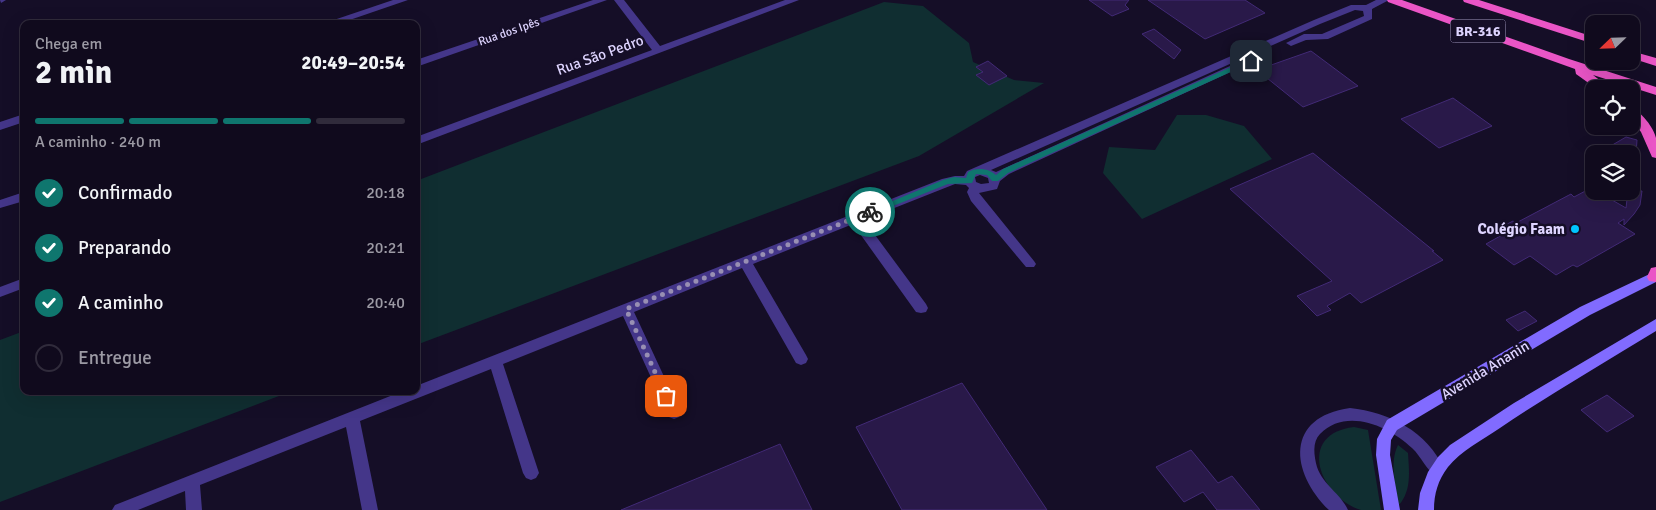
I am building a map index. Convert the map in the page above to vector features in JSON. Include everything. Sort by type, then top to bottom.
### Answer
[{"type":"highway","name":"BR-316","points":[[1392,0],[1565,62],[1656,91]]},
{"type":"highway","name":"BR-316","points":[[1468,0],[1585,38]]},
{"type":"highway","points":[[1640,57],[1656,62]]},
{"type":"highway","points":[[1565,62],[1592,80]]},
{"type":"highway","points":[[1640,121],[1652,140],[1656,154]]},
{"type":"main road","name":"Avenida Ananin","points":[[1392,426],[1585,311],[1655,275]]},
{"type":"main road","points":[[1426,510],[1429,487],[1437,469],[1445,458],[1528,402],[1656,324]]},
{"type":"main road","points":[[1392,426],[1384,439],[1383,456],[1392,510]]},
{"type":"street","points":[[340,20],[403,0]]},
{"type":"street","name":"Rua dos Ipês","points":[[420,63],[602,0]]},
{"type":"street","points":[[619,0],[658,51]]},
{"type":"street","name":"Rua São Pedro","points":[[420,140],[794,0]]},
{"type":"street","points":[[420,391],[946,182],[954,180],[990,188],[995,183],[995,179],[1005,171],[1300,34],[1337,14],[1354,7],[1367,8],[1384,0]]},
{"type":"street","points":[[1030,264],[976,198],[973,192],[971,174],[1300,34],[1324,37],[1353,25],[1369,17],[1367,8]]},
{"type":"street","points":[[1337,14],[1353,25]]},
{"type":"street","points":[[0,126],[20,119]]},
{"type":"street","points":[[979,171],[989,173],[995,179]]},
{"type":"street","points":[[0,204],[20,197]]},
{"type":"street","points":[[856,218],[921,308]]},
{"type":"street","points":[[745,262],[801,359]]},
{"type":"street","points":[[0,292],[20,284]]},
{"type":"street","points":[[626,309],[674,413]]},
{"type":"street","points":[[495,361],[531,473]]},
{"type":"street","points":[[120,510],[410,395]]},
{"type":"street","points":[[1340,510],[1322,493],[1312,476],[1307,460],[1308,444],[1314,432],[1324,422],[1338,416],[1354,415],[1373,418],[1392,426],[1410,437],[1427,452],[1437,469]]},
{"type":"street","points":[[352,418],[370,510]]},
{"type":"street","points":[[192,482],[194,510]]},
{"type":"green space","points":[[884,2],[923,6],[969,43],[973,62],[1014,80],[1044,83],[919,156],[420,343],[420,179]]},
{"type":"green space","points":[[1177,115],[1206,115],[1244,126],[1272,159],[1142,219],[1103,173],[1109,147],[1155,150]]},
{"type":"green space","points":[[20,332],[20,395],[281,395],[0,502],[0,340]]},
{"type":"green space","points":[[1354,427],[1368,430],[1381,510],[1361,510],[1347,503],[1334,493],[1325,480],[1320,467],[1319,453],[1324,441],[1336,432]]},
{"type":"green space","points":[[1398,445],[1408,453],[1409,473],[1408,487],[1399,505],[1394,467],[1395,452]]},
{"type":"building","points":[[1089,0],[1129,0],[1125,5],[1129,9],[1112,16]]},
{"type":"building","points":[[1148,0],[1245,0],[1265,13],[1205,39]]},
{"type":"building","points":[[1154,29],[1181,50],[1174,59],[1142,34]]},
{"type":"building","points":[[1311,51],[1358,86],[1303,107],[1257,70]]},
{"type":"building","points":[[988,61],[1007,76],[989,85],[976,75],[983,72],[976,67]]},
{"type":"building","points":[[1453,98],[1492,126],[1439,148],[1401,119]]},
{"type":"building","points":[[1626,137],[1637,140],[1637,145],[1612,145]]},
{"type":"building","points":[[1313,153],[1443,260],[1361,303],[1350,293],[1327,306],[1331,310],[1317,316],[1297,296],[1332,281],[1230,189]]},
{"type":"building","name":"Colégio Faam","points":[[1585,191],[1585,200],[1612,200],[1626,208],[1627,200],[1640,200],[1640,191],[1642,191],[1640,205],[1634,214],[1624,225],[1624,219],[1618,223],[1635,234],[1577,267],[1573,265],[1556,275],[1530,256],[1514,265],[1486,244],[1502,235],[1496,230],[1513,221],[1516,223],[1571,194],[1574,197]]},
{"type":"building","points":[[1525,311],[1537,321],[1518,331],[1506,320]]},
{"type":"building","points":[[962,383],[1047,510],[902,510],[856,427]]},
{"type":"building","points":[[1607,395],[1634,416],[1607,432],[1581,410]]},
{"type":"building","points":[[780,444],[812,510],[621,510]]},
{"type":"building","points":[[1191,450],[1218,483],[1232,476],[1260,510],[1217,510],[1203,492],[1184,502],[1156,467]]},
{"type":"way so far","points":[[666,396],[626,309],[870,212]]},
{"type":"place","name":"Colégio Faam","points":[[1575,229]]},
{"type":"route","points":[[870,212],[946,182],[954,180],[969,181],[969,177],[975,172],[984,171],[995,179],[1005,171],[1251,61]]}]
